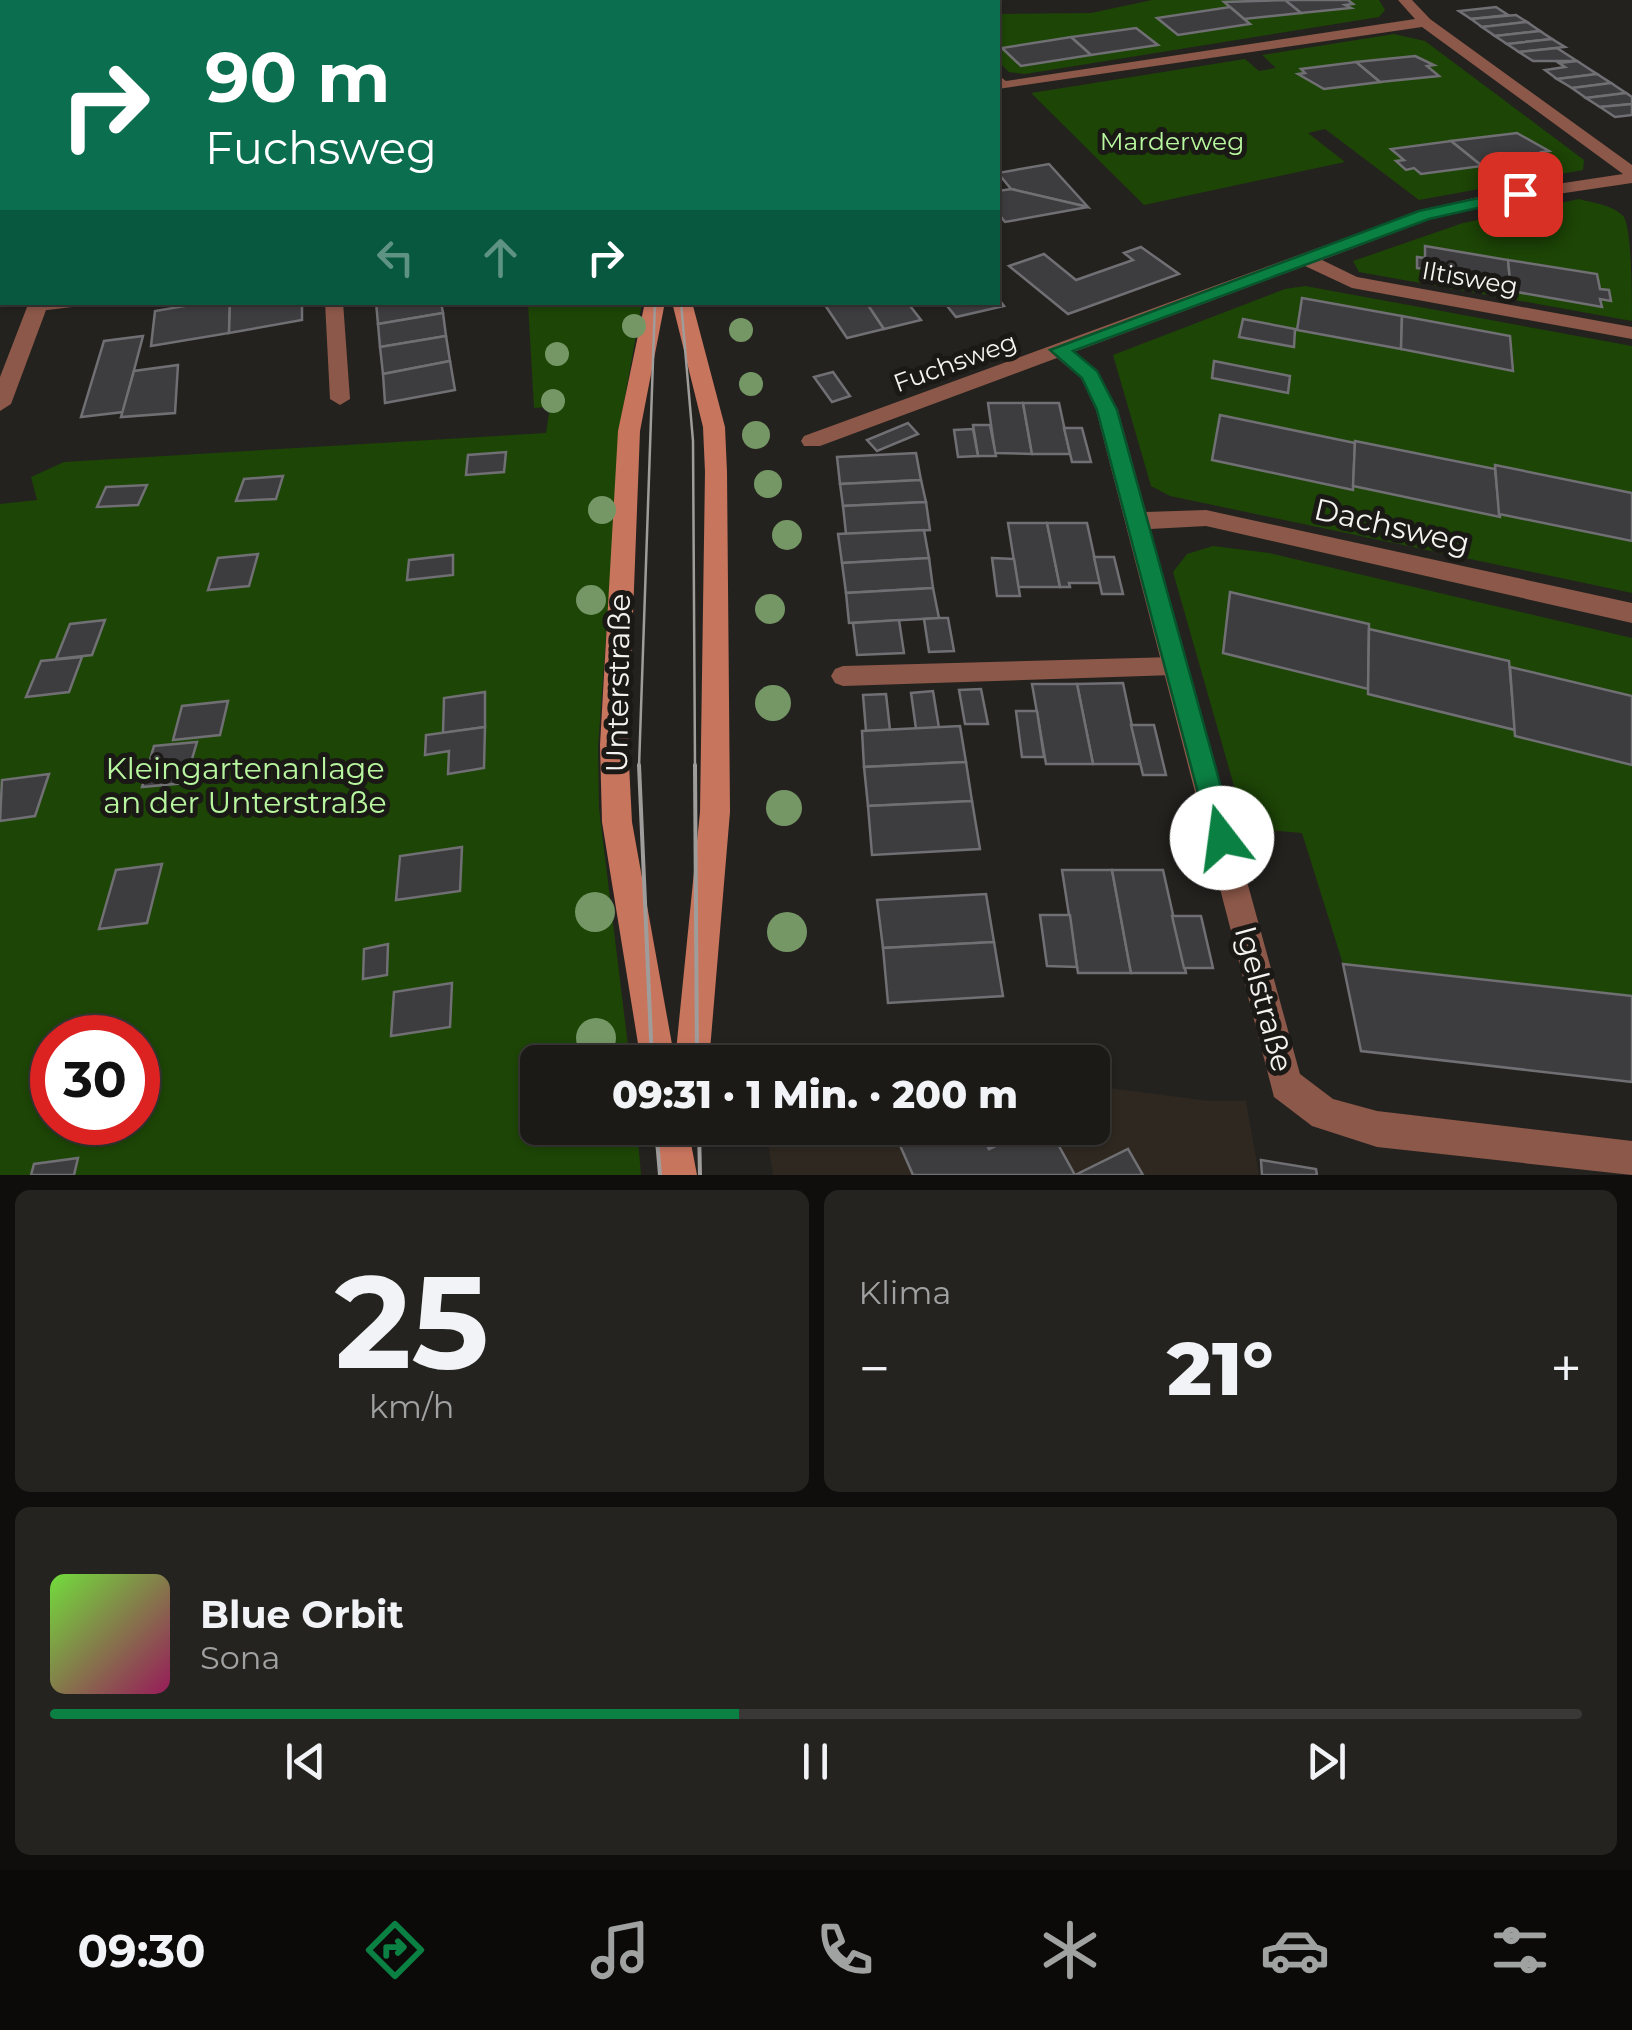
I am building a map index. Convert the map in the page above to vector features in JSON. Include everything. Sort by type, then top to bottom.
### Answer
[{"type":"main road","name":"Unterstraße","points":[[654,305],[629,430],[614,744],[617,822],[655,1045]]},
{"type":"main road","points":[[683,305],[714,427],[716,472],[715,812],[694,1045]]},
{"type":"main road","points":[[674,1145],[681,1175]]},
{"type":"main road","points":[[681,1175],[684,1145]]},
{"type":"street","points":[[1405,0],[1425,22],[1632,175]]},
{"type":"street","points":[[1000,83],[1002,86],[1425,22]]},
{"type":"street","name":"Fuchsweg","points":[[812,441],[1425,215],[1490,199],[1632,175]]},
{"type":"street","name":"Iltisweg","points":[[1304,258],[1352,282],[1632,332]]},
{"type":"street","points":[[0,404],[38,305]]},
{"type":"street","name":"Igelstraße","points":[[1060,350],[1090,375],[1107,410],[1286,1086],[1324,1114],[1378,1129],[1632,1159]]},
{"type":"street","name":"Dachsweg","points":[[1136,521],[1206,518],[1632,613]]},
{"type":"lane","points":[[334,305],[340,399]]},
{"type":"lane","points":[[843,676],[1174,666]]},
{"type":"shaded area","points":[[1110,1088],[1209,1101],[1246,1101],[1259,1175],[773,1175],[769,1145],[1110,1145]]},
{"type":"green space","points":[[1152,0],[1379,0],[1385,10],[1379,17],[1025,74],[1009,72],[1000,63],[1000,14],[1091,13]]},
{"type":"green space","name":"Marderweg","points":[[1394,34],[1425,41],[1584,160],[1583,170],[1419,200],[1325,129],[1308,133],[1345,162],[1144,205],[1031,93],[1245,59],[1259,71],[1276,68],[1262,55]]},
{"type":"green space","points":[[1579,199],[1609,207],[1624,217],[1630,251],[1632,321],[1359,272],[1353,261],[1463,223]]},
{"type":"green space","points":[[1305,286],[1632,346],[1632,593],[1170,496],[1151,486],[1113,355],[1285,289]]},
{"type":"green space","name":"Kleingartenanlage an der Unterstraße","points":[[528,305],[642,305],[622,413],[598,748],[599,808],[628,1045],[520,1045],[520,1145],[638,1145],[641,1175],[0,1175],[0,504],[37,500],[31,477],[64,462],[546,433],[550,407],[534,408]]},
{"type":"green space","points":[[1213,546],[1269,553],[1632,638],[1632,996],[1343,964],[1302,833],[1246,828],[1173,572],[1187,554]]},
{"type":"building","points":[[1285,0],[1348,0],[1353,4],[1345,5],[1351,8],[1301,13]]},
{"type":"building","points":[[1285,0],[1301,13],[1244,19],[1224,2]]},
{"type":"building","points":[[1230,7],[1250,24],[1178,35],[1157,18]]},
{"type":"building","points":[[1496,7],[1508,15],[1471,19],[1459,11]]},
{"type":"building","points":[[1516,15],[1527,22],[1482,27],[1471,19]]},
{"type":"building","points":[[1527,22],[1540,31],[1495,36],[1482,27]]},
{"type":"building","points":[[1136,28],[1158,45],[1091,55],[1071,37]]},
{"type":"building","points":[[1540,31],[1552,39],[1507,44],[1495,36]]},
{"type":"building","points":[[1071,37],[1091,55],[1021,66],[1002,48]]},
{"type":"building","points":[[1552,39],[1565,47],[1519,52],[1507,44]]},
{"type":"building","points":[[1557,48],[1577,61],[1533,61],[1519,52]]},
{"type":"building","points":[[1415,56],[1434,65],[1427,66],[1439,76],[1380,82],[1356,62]]},
{"type":"building","points":[[1577,61],[1597,74],[1557,79],[1545,70],[1565,67],[1559,63]]},
{"type":"building","points":[[1356,62],[1380,82],[1324,89],[1298,74],[1305,73],[1301,69]]},
{"type":"building","points":[[1597,74],[1611,83],[1572,88],[1557,79]]},
{"type":"building","points":[[1611,83],[1626,93],[1586,98],[1572,88]]},
{"type":"building","points":[[1626,93],[1632,97],[1632,104],[1600,107],[1586,98]]},
{"type":"building","points":[[1632,104],[1632,115],[1615,117],[1600,107]]},
{"type":"building","points":[[1517,133],[1549,151],[1542,152],[1549,158],[1482,166],[1451,141]]},
{"type":"building","points":[[1451,141],[1482,166],[1421,174],[1414,168],[1406,170],[1396,161],[1404,160],[1391,149]]},
{"type":"building","points":[[1049,164],[1088,207],[1011,189],[1000,173]]},
{"type":"building","points":[[1011,189],[1088,207],[1005,222],[1000,216],[1000,191]]},
{"type":"building","points":[[1425,246],[1508,260],[1511,291],[1427,277],[1427,269],[1417,268],[1417,257],[1425,258]]},
{"type":"building","points":[[1141,247],[1179,274],[1068,314],[1009,266],[1044,254],[1076,280],[1133,260],[1124,253]]},
{"type":"building","points":[[1508,260],[1597,274],[1600,289],[1609,290],[1611,301],[1600,299],[1602,307],[1511,291]]},
{"type":"building","points":[[1302,298],[1402,316],[1401,349],[1297,330]]},
{"type":"building","points":[[1000,301],[1004,306],[956,317],[946,305],[1000,305]]},
{"type":"building","points":[[190,305],[230,305],[229,333],[151,346],[155,311]]},
{"type":"building","points":[[230,305],[302,305],[302,320],[229,333]]},
{"type":"building","points":[[376,305],[442,305],[443,313],[378,324]]},
{"type":"building","points":[[825,305],[868,305],[884,329],[847,338]]},
{"type":"building","points":[[868,305],[909,305],[921,320],[884,329]]},
{"type":"building","points":[[443,313],[446,336],[380,347],[378,324]]},
{"type":"building","points":[[1402,316],[1510,336],[1513,371],[1401,349]]},
{"type":"building","points":[[1243,319],[1295,329],[1294,347],[1239,337]]},
{"type":"building","points":[[143,336],[123,412],[81,417],[104,341]]},
{"type":"building","points":[[446,336],[450,361],[383,374],[380,347]]},
{"type":"building","points":[[450,361],[455,390],[385,403],[383,374]]},
{"type":"building","points":[[1214,361],[1290,376],[1288,393],[1212,378]]},
{"type":"building","points":[[178,365],[175,413],[121,417],[134,371]]},
{"type":"building","points":[[833,372],[850,396],[832,402],[814,377]]},
{"type":"building","points":[[988,403],[1023,403],[1032,454],[995,453]]},
{"type":"building","points":[[1023,403],[1059,403],[1070,454],[1032,454]]},
{"type":"building","points":[[1220,415],[1355,443],[1353,490],[1212,460]]},
{"type":"building","points":[[908,423],[918,434],[877,451],[867,440]]},
{"type":"building","points":[[973,425],[990,425],[996,456],[978,456]]},
{"type":"building","points":[[1064,428],[1082,428],[1091,462],[1072,462]]},
{"type":"building","points":[[973,429],[978,456],[958,457],[954,430]]},
{"type":"building","points":[[1355,441],[1495,469],[1500,517],[1353,486]]},
{"type":"building","points":[[506,452],[504,472],[466,475],[468,455]]},
{"type":"building","points":[[916,453],[921,480],[840,484],[837,457]]},
{"type":"building","points":[[1495,465],[1632,493],[1632,541],[1499,514]]},
{"type":"building","points":[[283,476],[276,499],[236,501],[244,479]]},
{"type":"building","points":[[921,480],[926,502],[843,506],[840,484]]},
{"type":"building","points":[[147,485],[138,505],[97,507],[106,487]]},
{"type":"building","points":[[926,502],[930,530],[846,534],[843,506]]},
{"type":"building","points":[[1008,523],[1047,523],[1060,587],[1018,587]]},
{"type":"building","points":[[1047,523],[1087,523],[1100,583],[1069,583],[1070,587],[1060,587]]},
{"type":"building","points":[[924,530],[929,558],[842,563],[838,534]]},
{"type":"building","points":[[258,554],[249,586],[208,590],[218,558]]},
{"type":"building","points":[[453,555],[453,575],[407,580],[409,560]]},
{"type":"building","points":[[1094,557],[1114,557],[1123,594],[1102,594]]},
{"type":"building","points":[[929,558],[933,588],[846,593],[842,563]]},
{"type":"building","points":[[992,558],[1014,559],[1020,596],[997,596]]},
{"type":"building","points":[[933,588],[939,618],[849,623],[846,593]]},
{"type":"building","points":[[1230,592],[1369,624],[1368,689],[1223,653]]},
{"type":"building","points":[[948,618],[954,651],[929,652],[924,619]]},
{"type":"building","points":[[105,620],[92,655],[56,659],[70,624]]},
{"type":"building","points":[[899,620],[904,653],[857,655],[853,623]]},
{"type":"building","points":[[1369,629],[1509,661],[1515,730],[1368,694]]},
{"type":"building","points":[[82,657],[69,692],[26,697],[41,661]]},
{"type":"building","points":[[1510,667],[1632,696],[1632,765],[1515,736]]},
{"type":"building","points":[[1123,683],[1140,764],[1093,764],[1077,684]]},
{"type":"building","points":[[1032,684],[1077,684],[1093,764],[1046,764]]},
{"type":"building","points":[[981,689],[988,724],[965,724],[959,690]]},
{"type":"building","points":[[933,691],[939,728],[916,729],[911,693]]},
{"type":"building","points":[[485,692],[485,727],[443,733],[444,698]]},
{"type":"building","points":[[886,694],[890,730],[866,731],[863,695]]},
{"type":"building","points":[[228,701],[220,735],[173,740],[182,706]]},
{"type":"building","points":[[1016,711],[1037,711],[1044,757],[1022,757]]},
{"type":"building","points":[[1131,725],[1154,725],[1166,775],[1143,775]]},
{"type":"building","points":[[960,726],[966,762],[864,767],[862,731]]},
{"type":"building","points":[[485,727],[484,768],[448,774],[449,751],[425,755],[426,735]]},
{"type":"building","points":[[197,742],[185,783],[142,787],[154,746]]},
{"type":"building","points":[[966,762],[972,801],[868,806],[864,767]]},
{"type":"building","points":[[49,774],[35,816],[0,821],[2,780]]},
{"type":"building","points":[[972,801],[980,849],[872,855],[868,806]]},
{"type":"building","points":[[462,847],[460,891],[396,900],[400,856]]},
{"type":"building","points":[[162,864],[147,923],[99,929],[116,870]]},
{"type":"building","points":[[1062,870],[1112,870],[1131,973],[1078,973]]},
{"type":"building","points":[[1112,870],[1163,870],[1186,973],[1131,973]]},
{"type":"building","points":[[986,894],[994,942],[883,948],[877,900]]},
{"type":"building","points":[[1040,915],[1070,915],[1077,967],[1047,966]]},
{"type":"building","points":[[1172,916],[1201,916],[1213,968],[1184,968]]},
{"type":"building","points":[[994,942],[1003,996],[888,1003],[883,948]]},
{"type":"building","points":[[388,944],[387,975],[363,979],[364,949]]},
{"type":"building","points":[[1343,964],[1632,996],[1632,1082],[1361,1051]]},
{"type":"building","points":[[452,983],[450,1027],[391,1036],[394,992]]},
{"type":"building","points":[[900,1145],[987,1145],[989,1149],[998,1145],[1058,1145],[1075,1175],[913,1175]]},
{"type":"building","points":[[1128,1149],[1143,1175],[1075,1175]]},
{"type":"building","points":[[78,1158],[74,1175],[31,1175],[34,1164]]},
{"type":"building","points":[[1261,1160],[1316,1169],[1317,1175],[1262,1175]]},
{"type":"tram line","points":[[639,766],[655,305]]},
{"type":"tram line","points":[[681,305],[693,441],[695,767]]},
{"type":"tram line","points":[[695,765],[697,1045]]},
{"type":"tram line","points":[[639,766],[651,1045]]},
{"type":"tram line","points":[[657,1145],[660,1175]]},
{"type":"tram line","points":[[699,1145],[700,1175]]},
{"type":"route","points":[[1222,838],[1107,410],[1090,375],[1060,350],[1425,215],[1520,194]]}]
